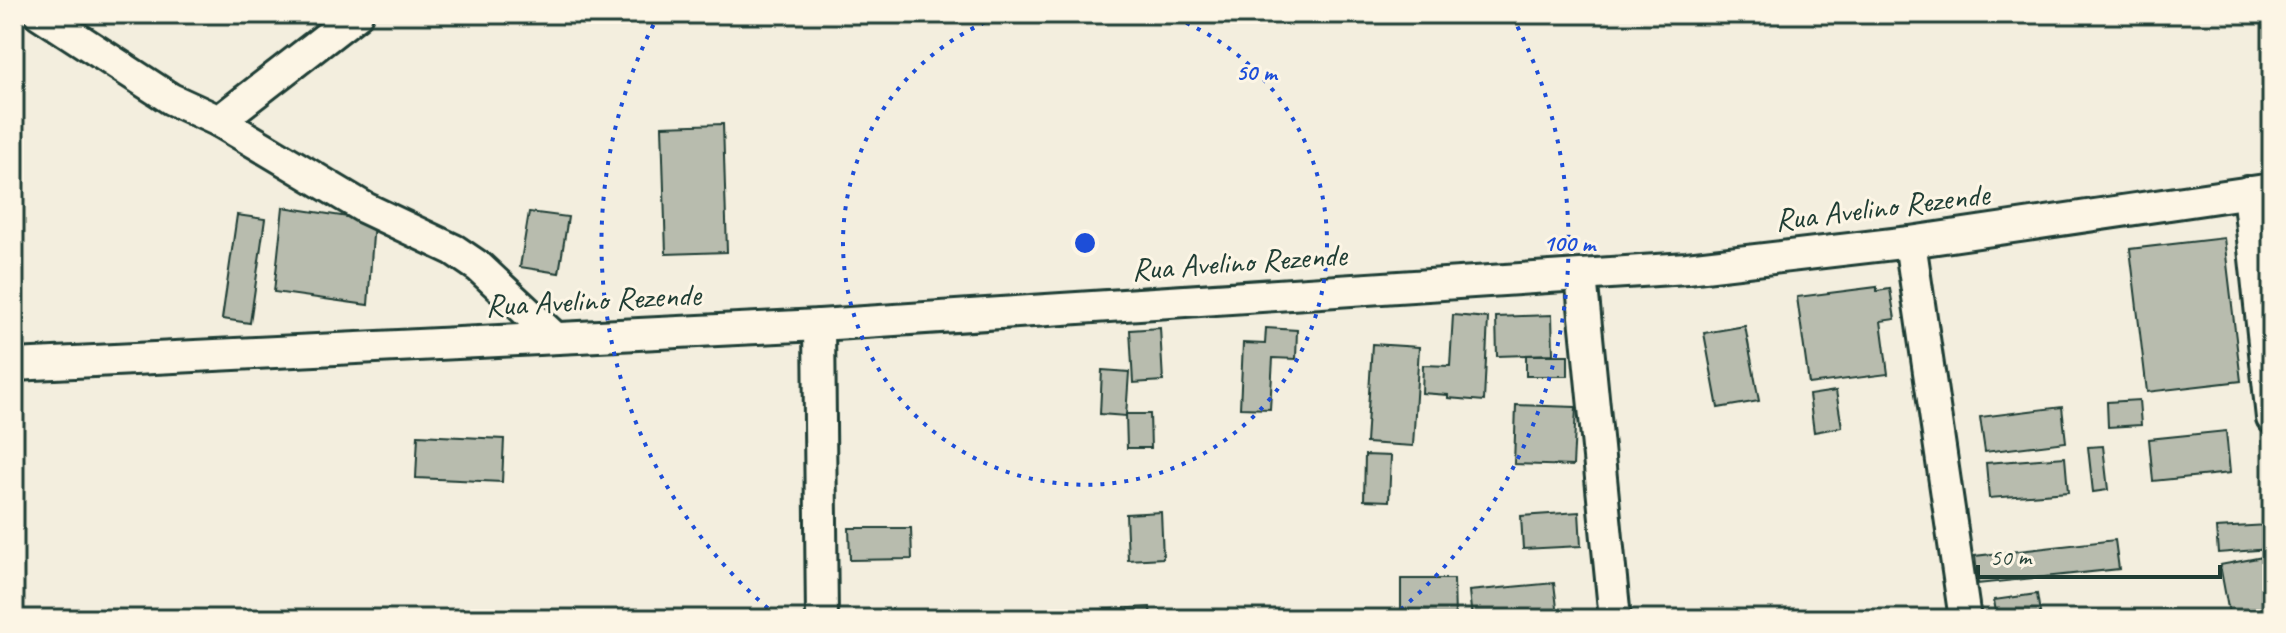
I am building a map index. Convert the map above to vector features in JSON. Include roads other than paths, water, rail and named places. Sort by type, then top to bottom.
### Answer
[{"type":"street","points":[[40,14],[171,99],[219,121],[365,208],[454,250],[479,267],[555,338]]},
{"type":"street","points":[[219,121],[357,14]]},
{"type":"street","points":[[2260,190],[2272,418]]},
{"type":"street","name":"Rua Avelino Rezende","points":[[14,365],[819,325],[1687,268],[1910,242],[2260,190]]},
{"type":"street","points":[[1910,242],[1965,619]]},
{"type":"street","points":[[1581,276],[1615,619]]},
{"type":"street","points":[[819,325],[822,619]]}]
